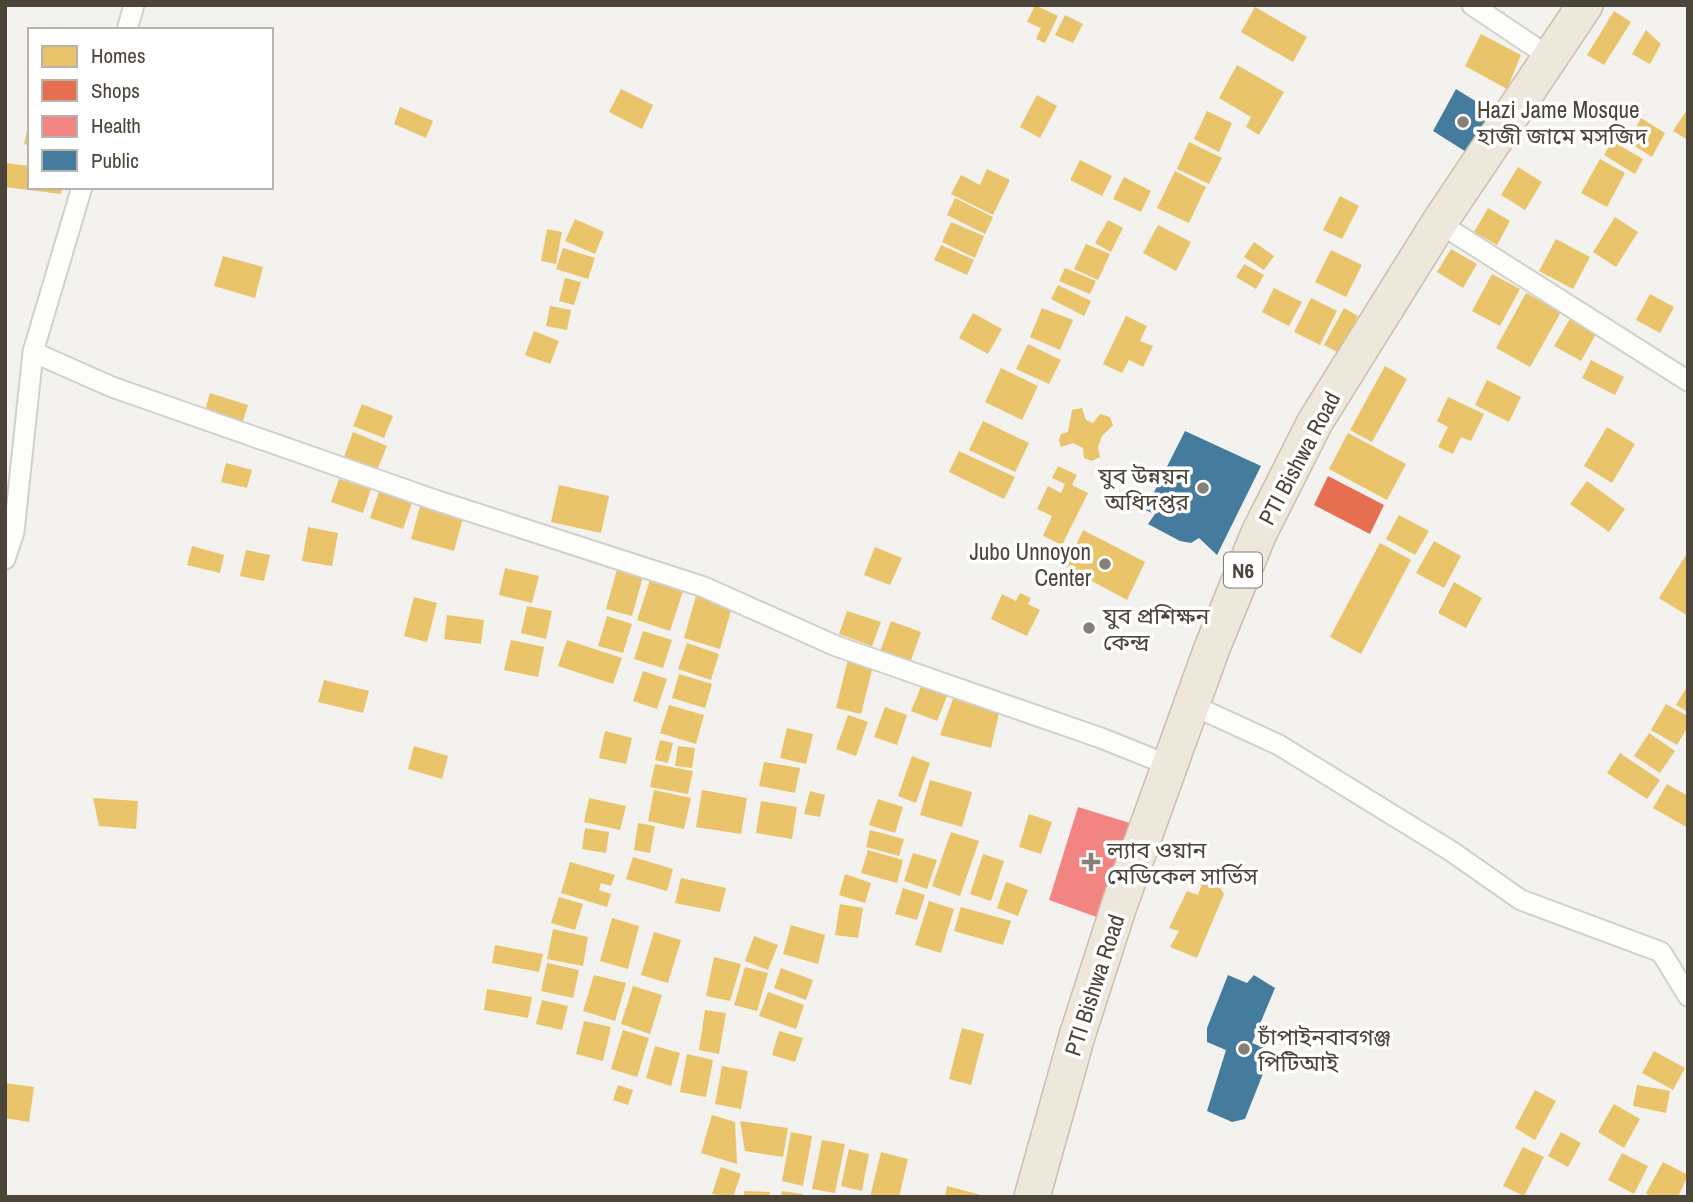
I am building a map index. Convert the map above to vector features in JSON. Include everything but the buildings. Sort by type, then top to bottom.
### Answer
[{"type":"highway","name":"PTI Bishwa Road","points":[[1032,1197],[1077,1037],[1121,903],[1192,705],[1259,533],[1315,422],[1439,223],[1585,5]]},
{"type":"street","points":[[128,28],[134,5]]},
{"type":"street","points":[[1472,5],[1551,58]]},
{"type":"street","points":[[5,559],[14,532],[33,352],[81,189]]},
{"type":"street","points":[[1439,223],[1688,381]]},
{"type":"street","points":[[33,352],[125,391],[435,500],[704,587],[836,646],[1101,738],[1171,766]]},
{"type":"street","points":[[1192,705],[1279,745],[1451,851],[1521,900],[1661,953],[1688,996]]},
{"type":"place","name":"Hazi Jame Mosque হাজী জামে মসজিদ","points":[[1463,122]]},
{"type":"place","name":"যুব উন্নয়ন অধিদপ্তর","points":[[1203,488]]},
{"type":"place","name":"Jubo Unnoyon Center","points":[[1105,564]]},
{"type":"place","name":"যুব প্রশিক্ষন কেন্দ্র","points":[[1089,628]]},
{"type":"place","name":"ল্যাব ওয়ান মেডিকেল সার্ভিস","points":[[1091,862]]},
{"type":"place","name":"চাঁপাইনবাবগঞ্জ পিটিআই","points":[[1244,1049]]}]
